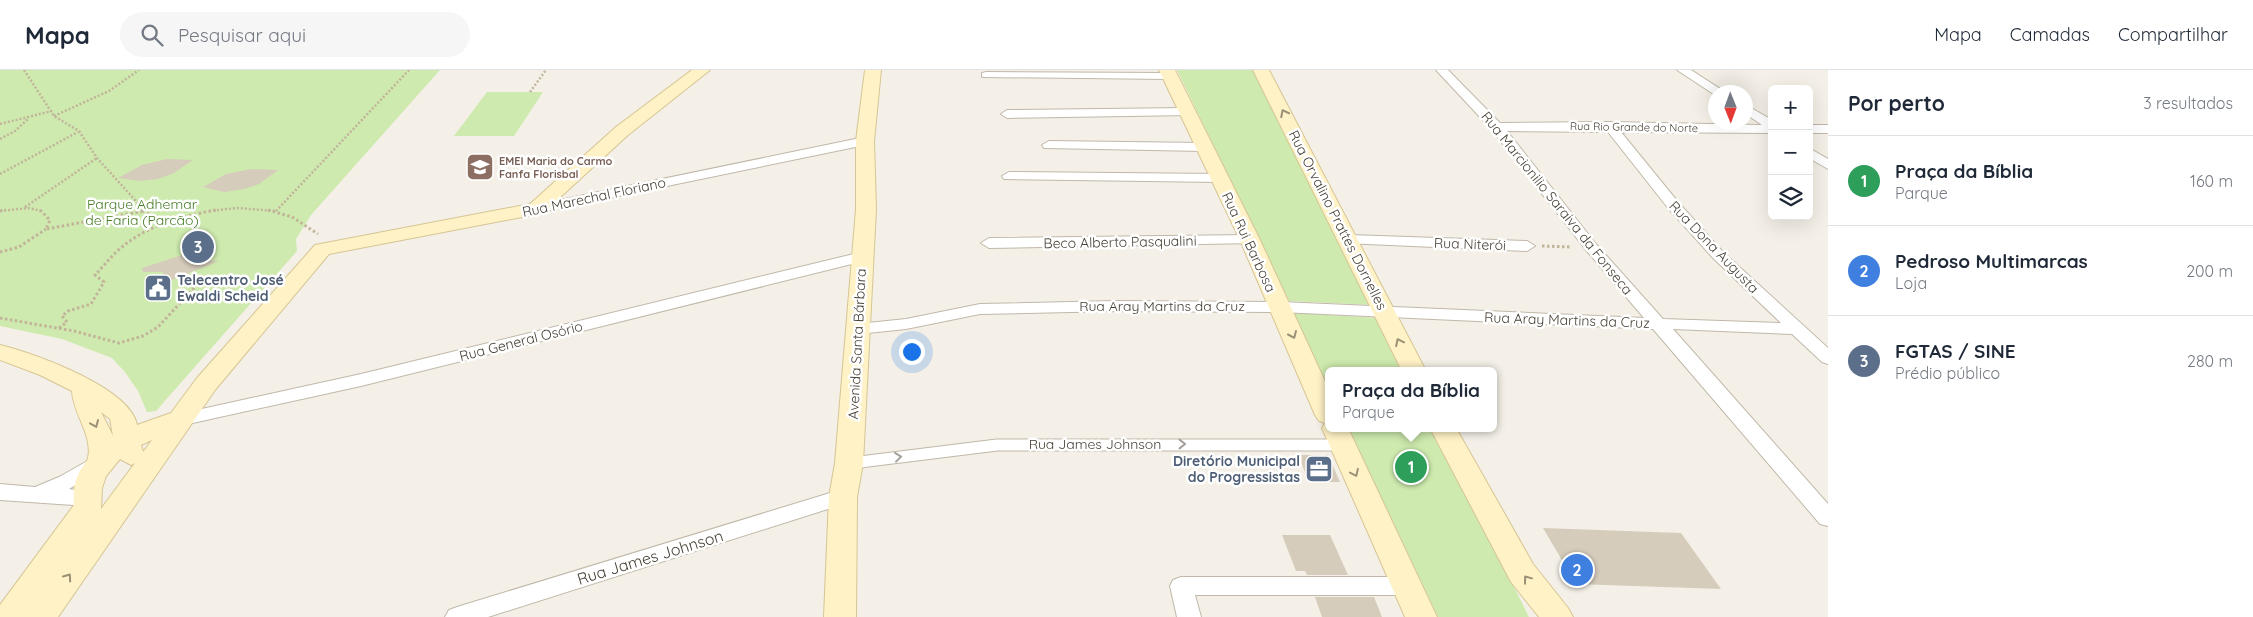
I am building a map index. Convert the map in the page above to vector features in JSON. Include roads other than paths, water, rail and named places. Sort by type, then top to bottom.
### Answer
[{"type":"street","points":[[536,209],[622,132],[702,70]]},
{"type":"street","name":"Avenida Santa Bárbara","points":[[840,617],[843,497],[849,464],[866,209],[866,141],[873,70]]},
{"type":"street","name":"Rua Orvalino Prattes Dornelles","points":[[1261,70],[1412,367]]},
{"type":"street","name":"Rua Marcionilio Saraiva da Fonseca","points":[[1442,70],[1497,126],[1591,247],[1656,324],[1828,518]]},
{"type":"street","points":[[1683,70],[1708,85]]},
{"type":"street","points":[[986,75],[1168,73]]},
{"type":"street","name":"Rua Rui Barbosa","points":[[1168,73],[1250,240],[1325,408]]},
{"type":"street","points":[[1007,114],[1187,112]]},
{"type":"street","points":[[1753,114],[1768,124]]},
{"type":"street","name":"Rua Rio Grande do Norte","points":[[1497,126],[1768,127]]},
{"type":"street","name":"Rua Dona Augusta","points":[[1610,126],[1673,205],[1718,255],[1828,358]]},
{"type":"street","points":[[1813,129],[1828,130]]},
{"type":"street","name":"Rua Marechal Floriano","points":[[179,420],[234,349],[322,243],[536,209],[866,141]]},
{"type":"street","points":[[1050,145],[1204,148]]},
{"type":"street","points":[[1813,155],[1828,165]]},
{"type":"street","points":[[1009,176],[1218,178]]},
{"type":"street","name":"Beco Alberto Pasqualini","points":[[989,243],[1250,240]]},
{"type":"street","name":"Rua Niterói","points":[[1349,240],[1527,246]]},
{"type":"street","name":"Rua General Osório","points":[[179,420],[361,380],[862,257]]},
{"type":"street","name":"Rua Aray Martins da Cruz","points":[[858,329],[906,324],[980,309],[1016,307],[1280,307],[1385,313],[1797,329]]},
{"type":"street","points":[[0,352],[56,372],[123,416],[140,422],[179,420]]},
{"type":"street","points":[[9,617],[88,507],[91,477],[102,460],[100,437],[86,404],[84,390]]},
{"type":"street","points":[[123,416],[127,443],[137,480]]},
{"type":"street","points":[[34,495],[66,482],[127,443],[179,420]]},
{"type":"street","points":[[40,617],[179,420]]},
{"type":"street","points":[[1445,432],[1522,573],[1557,617]]},
{"type":"street","points":[[1338,437],[1421,617]]},
{"type":"street","points":[[0,492],[88,498],[105,496],[137,480]]},
{"type":"street","name":"Rua James Johnson","points":[[457,617],[843,497]]},
{"type":"street","points":[[1190,617],[1181,586],[1407,586]]},
{"type":"lane","name":"Rua James Johnson","points":[[849,464],[997,445],[1338,437]]},
{"type":"place","name":"EMEI Maria do Carmo Fanfa Florisbal","points":[[480,167]]},
{"type":"place","name":"FGTAS / SINE","points":[[198,247]]},
{"type":"place","name":"Telecentro José Ewaldi Scheid","points":[[158,288]]},
{"type":"place","name":"Praça da Bíblia","points":[[1411,467]]},
{"type":"place","name":"Diretório Municipal do Progressistas","points":[[1319,469]]},
{"type":"place","name":"Pedroso Multimarcas","points":[[1577,570]]},
{"type":"park label","name":"Parque Adhemar de Faria (Parcão)","points":[[142,212]]}]
